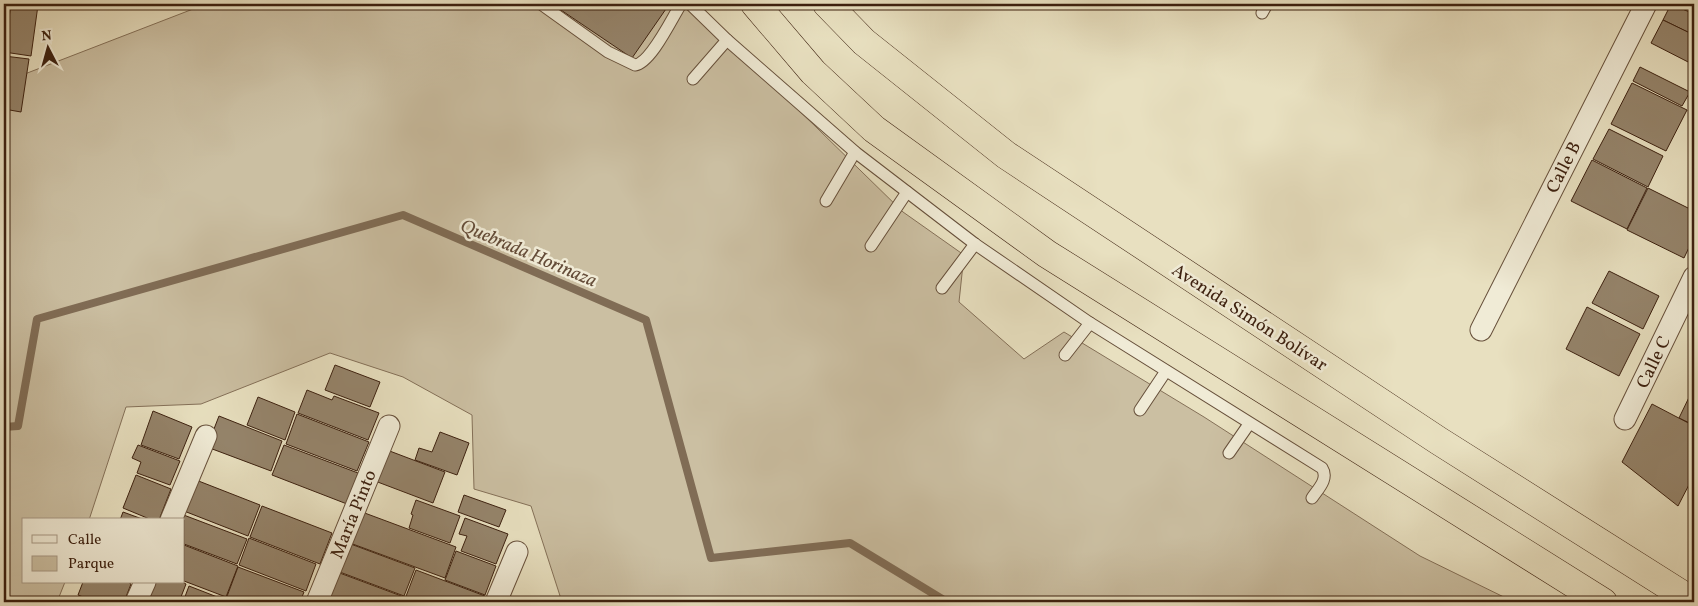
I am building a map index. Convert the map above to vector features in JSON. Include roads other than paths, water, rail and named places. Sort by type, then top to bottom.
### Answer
[{"type":"highway","points":[[755,4],[813,72],[874,129],[1047,254],[1603,602]]},
{"type":"highway","name":"Avenida Simón Bolívar","points":[[827,4],[864,42],[1006,155],[1438,441],[1694,602]]},
{"type":"street","name":"Calle B","points":[[1481,330],[1646,4]]},
{"type":"street","name":"Calle C","points":[[1625,419],[1694,278]]},
{"type":"street","name":"María Pinto","points":[[317,602],[389,426]]},
{"type":"street","points":[[172,518],[206,436]]},
{"type":"street","points":[[496,602],[517,552]]},
{"type":"street","points":[[136,602],[144,584]]},
{"type":"lane","points":[[541,4],[608,52],[634,65],[639,64],[650,55],[681,4]]},
{"type":"lane","points":[[690,4],[727,40],[855,152],[976,244],[1090,323],[1322,468],[1325,478],[1312,498]]},
{"type":"lane","points":[[692,80],[727,40]]},
{"type":"lane","points":[[826,201],[855,152]]},
{"type":"lane","points":[[871,246],[907,192]]},
{"type":"lane","points":[[942,288],[976,244]]},
{"type":"lane","points":[[1065,355],[1090,323]]},
{"type":"lane","points":[[1140,410],[1166,371]]},
{"type":"lane","points":[[1229,453],[1249,424]]},
{"type":"waterway","name":"Quebrada Horinaza","points":[[4,427],[18,426],[37,319],[403,215],[646,320],[711,558],[850,543],[947,602]]}]
